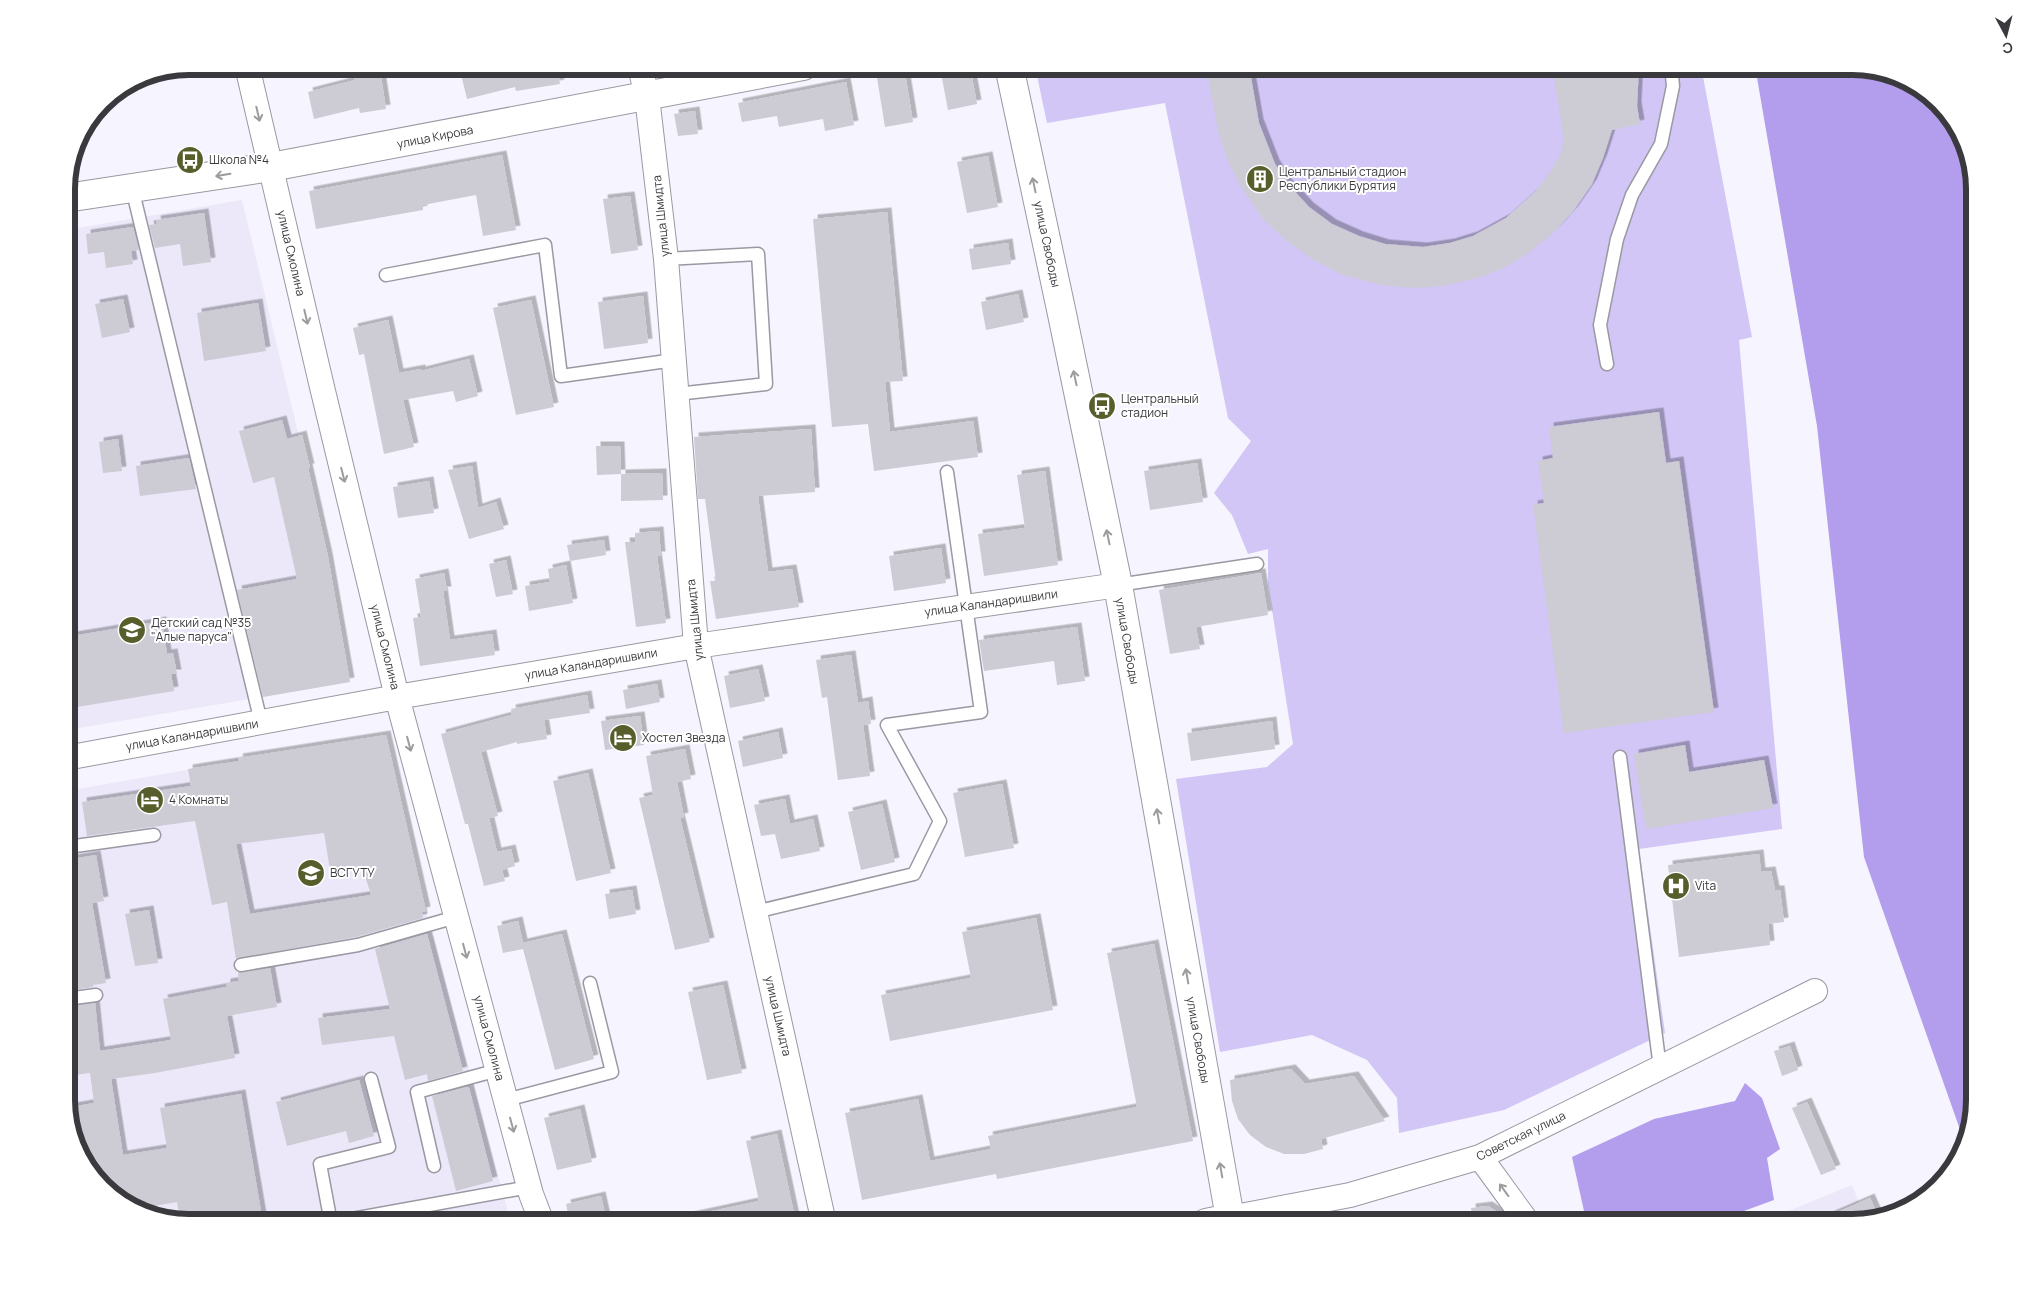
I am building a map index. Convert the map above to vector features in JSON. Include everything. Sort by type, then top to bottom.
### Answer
[{"type":"main road","name":"улица Кирова","points":[[75,197],[271,167],[758,75]]},
{"type":"main road","name":"улица Свободы","points":[[1011,75],[1118,585],[1217,1214]]},
{"type":"street","name":"улица Смолина","points":[[249,75],[396,697],[529,1186],[539,1214]]},
{"type":"street","name":"улица Шмидта","points":[[642,75],[647,97],[666,259],[696,646],[822,1214]]},
{"type":"street","name":"улица Каландаришвили","points":[[75,756],[396,697],[696,646],[1118,585]]},
{"type":"street","name":"Советская улица","points":[[1290,1214],[1480,1157],[1815,990]]},
{"type":"street","points":[[1480,1157],[1521,1214]]},
{"type":"lane","points":[[1607,364],[1600,325],[1617,239],[1632,195],[1661,144],[1673,86],[1671,75]]},
{"type":"lane","points":[[132,188],[261,722]]},
{"type":"lane","points":[[386,276],[545,245],[561,376],[674,360]]},
{"type":"lane","points":[[666,259],[758,254],[766,384],[676,394]]},
{"type":"lane","points":[[755,912],[914,874],[940,821],[887,725],[981,712],[947,472]]},
{"type":"lane","points":[[1118,585],[1257,564]]},
{"type":"lane","points":[[1620,757],[1660,1068]]},
{"type":"lane","points":[[75,846],[154,836]]},
{"type":"lane","points":[[241,965],[358,945],[456,917]]},
{"type":"lane","points":[[506,1100],[612,1072],[590,983]]},
{"type":"lane","points":[[75,998],[96,995]]},
{"type":"lane","points":[[434,1166],[417,1092],[498,1070]]},
{"type":"lane","points":[[329,1214],[320,1164],[389,1147],[371,1079]]},
{"type":"lane","points":[[379,1214],[529,1186]]},
{"type":"shaded area","points":[[1037,75],[1703,75],[1752,337],[1739,340],[1782,829],[1639,849],[1665,1033],[1504,1110],[1399,1133],[1397,1098],[1367,1060],[1312,1035],[1220,1052],[1176,779],[1267,767],[1293,744],[1268,584],[1268,549],[1248,554],[1232,515],[1214,493],[1251,441],[1228,418],[1165,103],[1047,123]]},
{"type":"shaded area","points":[[1757,75],[1852,75],[1882,79],[1896,84],[1915,94],[1938,114],[1954,139],[1964,167],[1966,181],[1966,1100],[1961,1133],[1864,857],[1817,426]]},
{"type":"shaded area","points":[[242,200],[326,549],[350,682],[75,729],[75,228]]},
{"type":"shaded area","points":[[386,735],[426,911],[509,1214],[174,1213],[159,1210],[132,1199],[108,1181],[94,1163],[81,1137],[75,1108],[75,789],[221,764],[238,758]]},
{"type":"shaded area","points":[[1745,1083],[1762,1098],[1780,1149],[1767,1158],[1774,1200],[1736,1214],[1589,1214],[1584,1211],[1572,1157],[1654,1119],[1735,1101]]},
{"type":"shaded area","points":[[1852,1185],[1864,1213],[1852,1214],[1781,1214]]},
{"type":"building","points":[[354,75],[381,75],[386,109],[360,113],[359,108],[314,119],[308,92],[355,80]]},
{"type":"building","points":[[461,75],[558,75],[560,84],[516,91],[515,87],[467,99]]},
{"type":"building","points":[[905,75],[913,122],[885,127],[877,78]]},
{"type":"building","points":[[941,75],[972,75],[977,104],[948,110]]},
{"type":"building","name":"Центральный стадион Республики Бурятия","points":[[1208,75],[1251,75],[1259,123],[1275,164],[1287,183],[1309,207],[1332,224],[1359,236],[1385,244],[1423,247],[1450,243],[1473,236],[1506,218],[1536,191],[1549,174],[1560,155],[1564,139],[1553,75],[1639,75],[1637,106],[1640,124],[1612,130],[1592,184],[1574,210],[1557,229],[1531,251],[1504,268],[1481,277],[1443,286],[1414,288],[1381,285],[1343,275],[1314,260],[1287,241],[1263,219],[1239,183],[1228,161],[1218,130]]},
{"type":"building","points":[[846,82],[854,125],[825,131],[823,119],[779,127],[777,116],[742,122],[738,103]]},
{"type":"building","points":[[695,111],[698,134],[678,136],[674,114]]},
{"type":"building","points":[[502,155],[516,230],[483,236],[476,195],[423,205],[423,210],[316,229],[309,191]]},
{"type":"building","points":[[988,156],[998,207],[967,213],[957,162]]},
{"type":"building","points":[[630,196],[638,250],[611,254],[603,199]]},
{"type":"building","points":[[887,212],[903,381],[885,382],[890,432],[973,421],[978,457],[874,471],[868,424],[832,427],[813,219]]},
{"type":"building","points":[[204,213],[211,262],[183,266],[180,244],[155,248],[149,225],[157,224],[156,220]]},
{"type":"building","points":[[133,227],[139,250],[131,251],[133,264],[106,268],[104,252],[88,254],[86,234]]},
{"type":"building","points":[[1008,243],[1011,264],[972,270],[969,249]]},
{"type":"building","points":[[1018,294],[1024,322],[986,330],[981,302]]},
{"type":"building","points":[[643,296],[648,343],[604,349],[598,302]]},
{"type":"building","points":[[123,299],[130,332],[102,338],[95,304]]},
{"type":"building","points":[[531,300],[554,407],[516,415],[493,308]]},
{"type":"building","points":[[258,303],[266,351],[204,361],[197,313]]},
{"type":"building","points":[[388,320],[399,373],[421,369],[421,371],[469,359],[478,396],[456,402],[453,391],[403,400],[414,447],[384,454],[364,354],[359,355],[353,328]]},
{"type":"building","points":[[1659,412],[1666,463],[1679,461],[1714,712],[1564,733],[1533,505],[1544,503],[1538,461],[1553,458],[1549,427]]},
{"type":"building","points":[[282,420],[287,439],[302,435],[328,557],[350,682],[263,697],[237,590],[297,579],[274,477],[253,483],[239,431]]},
{"type":"building","points":[[811,429],[815,492],[758,496],[768,572],[792,569],[799,607],[716,619],[710,581],[716,581],[705,499],[698,499],[694,437]]},
{"type":"building","points":[[118,439],[122,471],[103,473],[99,442]]},
{"type":"building","points":[[596,446],[620,446],[621,474],[597,475]]},
{"type":"building","points":[[189,458],[196,489],[140,496],[136,466]]},
{"type":"building","points":[[1197,463],[1203,502],[1150,510],[1144,471]]},
{"type":"building","points":[[472,466],[478,508],[496,502],[504,529],[469,539],[448,470]]},
{"type":"building","points":[[1045,471],[1058,565],[984,576],[978,534],[1025,528],[1017,475]]},
{"type":"building","points":[[662,473],[663,500],[621,501],[621,474]]},
{"type":"building","points":[[429,481],[434,513],[398,518],[393,487]]},
{"type":"building","points":[[659,531],[661,556],[657,556],[666,623],[636,627],[625,542],[635,542],[635,533]]},
{"type":"building","points":[[604,540],[606,555],[570,561],[567,545]]},
{"type":"building","points":[[941,548],[946,583],[894,591],[889,556]]},
{"type":"building","points":[[506,560],[513,594],[496,597],[489,564]]},
{"type":"building","points":[[566,565],[573,603],[529,611],[525,586],[550,582],[548,569]]},
{"type":"building","points":[[444,573],[447,591],[443,591],[450,640],[492,634],[495,655],[420,666],[413,618],[421,617],[415,579]]},
{"type":"building","points":[[1261,573],[1268,615],[1196,627],[1200,649],[1170,654],[1159,590]]},
{"type":"building","points":[[162,621],[167,654],[173,653],[177,674],[171,674],[174,691],[77,707],[75,691],[75,636]]},
{"type":"building","points":[[1077,627],[1085,681],[1057,685],[1054,661],[984,671],[979,640]]},
{"type":"building","points":[[851,655],[858,703],[868,701],[871,724],[863,725],[870,776],[838,780],[827,697],[822,698],[816,660]]},
{"type":"building","points":[[758,669],[765,701],[730,708],[724,676]]},
{"type":"building","points":[[657,684],[660,702],[626,709],[623,690]]},
{"type":"building","points":[[587,695],[590,713],[544,720],[547,739],[517,744],[517,742],[481,752],[498,816],[489,818],[497,852],[511,849],[515,866],[502,870],[505,881],[484,886],[441,734],[512,715],[511,709]]},
{"type":"building","name":"Хостел Звезда","points":[[640,716],[644,745],[605,750],[601,721]]},
{"type":"building","points":[[1272,721],[1275,749],[1191,761],[1187,733]]},
{"type":"building","points":[[778,732],[783,758],[743,767],[738,741]]},
{"type":"building","name":"ВСГУТУ","points":[[386,735],[426,911],[422,912],[423,918],[356,937],[236,959],[227,902],[212,905],[195,821],[87,836],[82,802],[191,786],[188,769],[239,761],[238,758]],"holes":[[[324,833],[330,870],[362,866],[371,895],[250,914],[236,844]]]},
{"type":"building","points":[[1685,745],[1689,772],[1764,760],[1773,808],[1646,829],[1634,754]]},
{"type":"building","points":[[685,749],[691,779],[677,782],[684,817],[680,818],[710,942],[675,950],[639,798],[653,795],[646,756]]},
{"type":"building","points":[[588,773],[611,873],[576,881],[553,781]]},
{"type":"building","points":[[1002,784],[1014,848],[965,857],[953,793]]},
{"type":"building","points":[[785,799],[790,824],[813,819],[820,851],[781,859],[775,834],[761,836],[754,805]]},
{"type":"building","points":[[882,804],[895,862],[861,870],[848,812]]},
{"type":"building","points":[[1759,854],[1761,872],[1771,871],[1775,890],[1780,890],[1784,922],[1768,924],[1770,945],[1679,957],[1668,865]]},
{"type":"building","points":[[96,855],[104,901],[92,903],[106,983],[75,990],[75,858]]},
{"type":"building","points":[[632,890],[636,914],[609,919],[605,894]]},
{"type":"building","points":[[149,910],[158,963],[135,966],[125,914]]},
{"type":"building","points":[[1036,918],[1053,1010],[890,1041],[881,995],[971,978],[962,932]]},
{"type":"building","points":[[518,921],[523,943],[562,934],[594,1059],[555,1070],[523,949],[503,953],[497,926]]},
{"type":"building","points":[[427,934],[463,1071],[428,1081],[427,1074],[405,1080],[394,1036],[322,1045],[318,1018],[390,1009],[375,949]]},
{"type":"building","points":[[1154,944],[1193,1141],[997,1179],[996,1174],[862,1200],[845,1113],[918,1099],[930,1161],[991,1149],[988,1136],[1137,1107],[1107,953]]},
{"type":"building","points":[[270,968],[277,1007],[227,1016],[235,1058],[111,1079],[123,1155],[167,1148],[160,1108],[241,1094],[261,1214],[179,1213],[177,1202],[150,1207],[145,1205],[132,1199],[108,1181],[94,1163],[81,1137],[75,1106],[94,1103],[90,1073],[75,1075],[75,1006],[95,1003],[100,1051],[171,1040],[163,999],[226,987],[226,983],[239,981],[238,972]]},
{"type":"building","points":[[723,985],[742,1073],[707,1080],[688,992]]},
{"type":"building","points":[[1790,1046],[1798,1070],[1782,1076],[1774,1051]]},
{"type":"building","points":[[1291,1069],[1305,1084],[1354,1076],[1385,1121],[1321,1139],[1323,1149],[1304,1154],[1284,1154],[1266,1147],[1250,1135],[1238,1119],[1232,1101],[1230,1080]]},
{"type":"building","points":[[359,1080],[374,1136],[349,1143],[346,1131],[287,1146],[276,1102]]},
{"type":"building","points":[[469,1088],[493,1181],[456,1191],[432,1096]]},
{"type":"building","points":[[1807,1102],[1836,1169],[1821,1175],[1792,1108]]},
{"type":"building","points":[[580,1109],[592,1162],[557,1170],[544,1118]]},
{"type":"building","points":[[777,1134],[794,1214],[698,1214],[759,1201],[746,1141]]},
{"type":"building","points":[[601,1196],[605,1214],[568,1214],[566,1204]]},
{"type":"building","points":[[1870,1198],[1876,1211],[1852,1214],[1833,1214]]},
{"type":"building","points":[[1488,1206],[1500,1214],[1472,1214],[1471,1208]]},
{"type":"place","name":"Школа №4","points":[[190,160]]},
{"type":"place","name":"Центральный стадион Республики Бурятия","points":[[1260,179]]},
{"type":"place","name":"Центральный стадион","points":[[1102,406]]},
{"type":"place","name":"Детский сад №35 \"Алые паруса\"","points":[[132,630]]},
{"type":"place","name":"Хостел Звезда","points":[[623,738]]},
{"type":"place","name":"4 Комнаты","points":[[150,800]]},
{"type":"place","name":"ВСГУТУ","points":[[311,873]]},
{"type":"place","name":"Vita","points":[[1676,886]]}]
